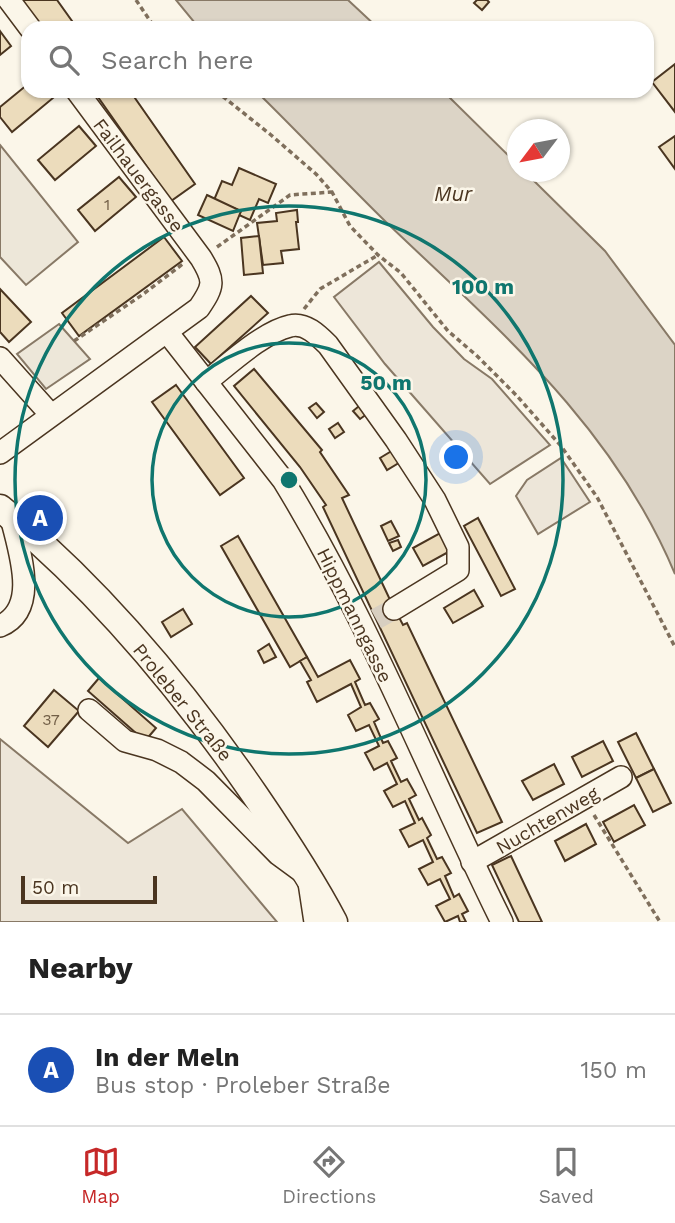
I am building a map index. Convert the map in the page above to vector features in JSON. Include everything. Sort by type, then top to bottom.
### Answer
[{"type":"main road","name":"Proleber Straße","points":[[5,512],[64,566],[183,697],[220,745],[308,876],[334,922]]},
{"type":"street","points":[[9,0],[25,21]]},
{"type":"street","name":"Failhauergasse","points":[[81,98],[201,258]]},
{"type":"street","points":[[0,453],[199,308],[210,293],[212,285],[209,271],[201,258]]},
{"type":"street","points":[[206,382],[267,336],[291,325],[316,333],[328,345],[435,500],[457,547],[458,570],[377,618]]},
{"type":"street","name":"Hippmanngasse","points":[[167,332],[283,480],[322,547],[377,618],[472,862],[502,922]]},
{"type":"street","points":[[0,358],[51,415]]},
{"type":"street","points":[[0,626],[15,616],[23,593],[19,555],[5,512]]},
{"type":"street","points":[[89,710],[125,741],[157,750],[181,762],[206,781],[278,855],[308,876],[315,922]]},
{"type":"street","name":"Nuchtenweg","points":[[472,862],[621,778]]},
{"type":"path","points":[[136,0],[150,21]]},
{"type":"path","points":[[225,98],[316,174],[332,192],[350,226],[378,255],[401,273],[448,331],[517,396],[575,464],[597,497],[675,647]]},
{"type":"path","points":[[201,258],[290,195],[332,192]]},
{"type":"path","points":[[291,325],[320,289],[378,255]]},
{"type":"path","points":[[74,341],[177,268]]},
{"type":"path","points":[[584,799],[660,922]]},
{"type":"shaded area","points":[[0,145],[78,242],[26,285],[0,257]]},
{"type":"shaded area","points":[[379,262],[433,327],[464,359],[492,379],[550,445],[490,484],[385,364],[334,297]]},
{"type":"shaded area","points":[[59,324],[90,359],[46,389],[17,354]]},
{"type":"shaded area","points":[[561,458],[590,502],[538,534],[516,496],[527,480]]},
{"type":"shaded area","points":[[0,739],[128,843],[182,809],[277,922],[0,922]]},
{"type":"water","points":[[176,0],[348,0],[370,21],[193,21]]},
{"type":"water","name":"Mur","points":[[263,98],[450,98],[507,154],[507,182],[535,182],[605,251],[675,345],[675,574],[649,521],[620,472],[586,426],[511,342]]},
{"type":"building","points":[[21,0],[57,0],[72,21],[36,21]]},
{"type":"building","points":[[477,0],[489,2],[482,10],[474,3]]},
{"type":"building","points":[[0,31],[11,46],[0,55]]},
{"type":"building","points":[[675,64],[675,112],[654,85],[654,80]]},
{"type":"building","points":[[21,90],[21,98],[53,98],[12,132],[0,117],[0,107]]},
{"type":"building","points":[[99,98],[135,98],[195,184],[171,201]]},
{"type":"building","points":[[79,126],[96,146],[55,180],[38,160]]},
{"type":"building","points":[[675,136],[675,169],[659,147]]},
{"type":"building","points":[[239,168],[276,184],[268,203],[259,199],[250,220],[239,215],[241,211],[214,200],[222,181],[232,185]]},
{"type":"building","points":[[119,177],[136,197],[95,231],[78,210]]},
{"type":"building","points":[[207,195],[241,211],[233,231],[198,215]]},
{"type":"building","points":[[297,210],[299,249],[281,251],[283,263],[263,265],[257,223],[277,221],[276,213]]},
{"type":"building","points":[[259,236],[263,273],[244,275],[241,238]]},
{"type":"building","points":[[164,237],[182,261],[79,336],[62,313]]},
{"type":"building","points":[[0,289],[31,322],[9,342],[0,332]]},
{"type":"building","points":[[251,296],[268,313],[211,364],[195,347]]},
{"type":"building","points":[[254,369],[322,450],[320,452],[349,495],[342,498],[392,604],[403,625],[407,623],[502,822],[477,833],[323,507],[326,505],[300,467],[234,386]]},
{"type":"building","points":[[176,385],[244,478],[220,495],[152,402]]},
{"type":"building","points":[[364,402],[371,411],[360,419],[353,411]]},
{"type":"building","points":[[316,403],[324,412],[317,418],[309,408]]},
{"type":"building","points":[[338,423],[344,432],[335,438],[329,429]]},
{"type":"building","points":[[400,446],[407,458],[387,470],[380,458]]},
{"type":"building","points":[[478,518],[515,589],[501,596],[464,526]]},
{"type":"building","points":[[391,521],[399,536],[388,541],[381,526]]},
{"type":"building","points":[[442,532],[452,550],[423,566],[413,548]]},
{"type":"building","points":[[238,536],[307,657],[290,667],[221,546]]},
{"type":"building","points":[[398,540],[401,547],[393,551],[389,543]]},
{"type":"building","points":[[474,590],[483,606],[453,623],[444,608]]},
{"type":"building","points":[[183,609],[192,624],[171,637],[162,622]]},
{"type":"building","points":[[269,644],[276,657],[264,663],[258,651]]},
{"type":"building","points":[[307,657],[318,677],[350,660],[360,679],[355,682],[365,705],[370,703],[379,719],[374,722],[383,743],[388,741],[397,758],[391,761],[401,782],[407,779],[416,795],[409,799],[419,820],[422,818],[431,835],[427,838],[437,859],[442,857],[451,873],[445,876],[454,897],[459,894],[468,911],[462,914],[466,922],[460,922],[458,916],[445,922],[436,906],[450,899],[440,879],[428,885],[419,869],[433,862],[423,840],[409,847],[400,830],[415,823],[405,801],[393,807],[384,791],[397,784],[387,763],[374,770],[365,753],[379,746],[369,725],[356,731],[348,715],[361,707],[351,684],[317,702],[307,682],[311,680],[300,661]]},
{"type":"building","points":[[99,678],[156,728],[145,741],[88,691]]},
{"type":"building","points":[[54,690],[79,711],[48,747],[24,726]]},
{"type":"building","points":[[636,733],[654,769],[636,778],[618,742]]},
{"type":"building","points":[[603,741],[613,761],[582,777],[572,757]]},
{"type":"building","points":[[554,764],[564,784],[533,800],[522,781]]},
{"type":"building","points":[[654,769],[671,803],[653,812],[636,778]]},
{"type":"building","points":[[634,805],[645,825],[614,842],[603,822]]},
{"type":"building","points":[[586,824],[596,844],[565,861],[555,841]]},
{"type":"building","points":[[511,856],[542,922],[519,922],[492,865]]},
{"type":"tunnel","points":[[376,619],[394,609]]},
{"type":"place","name":"In der Meln","points":[[40,518]]}]
